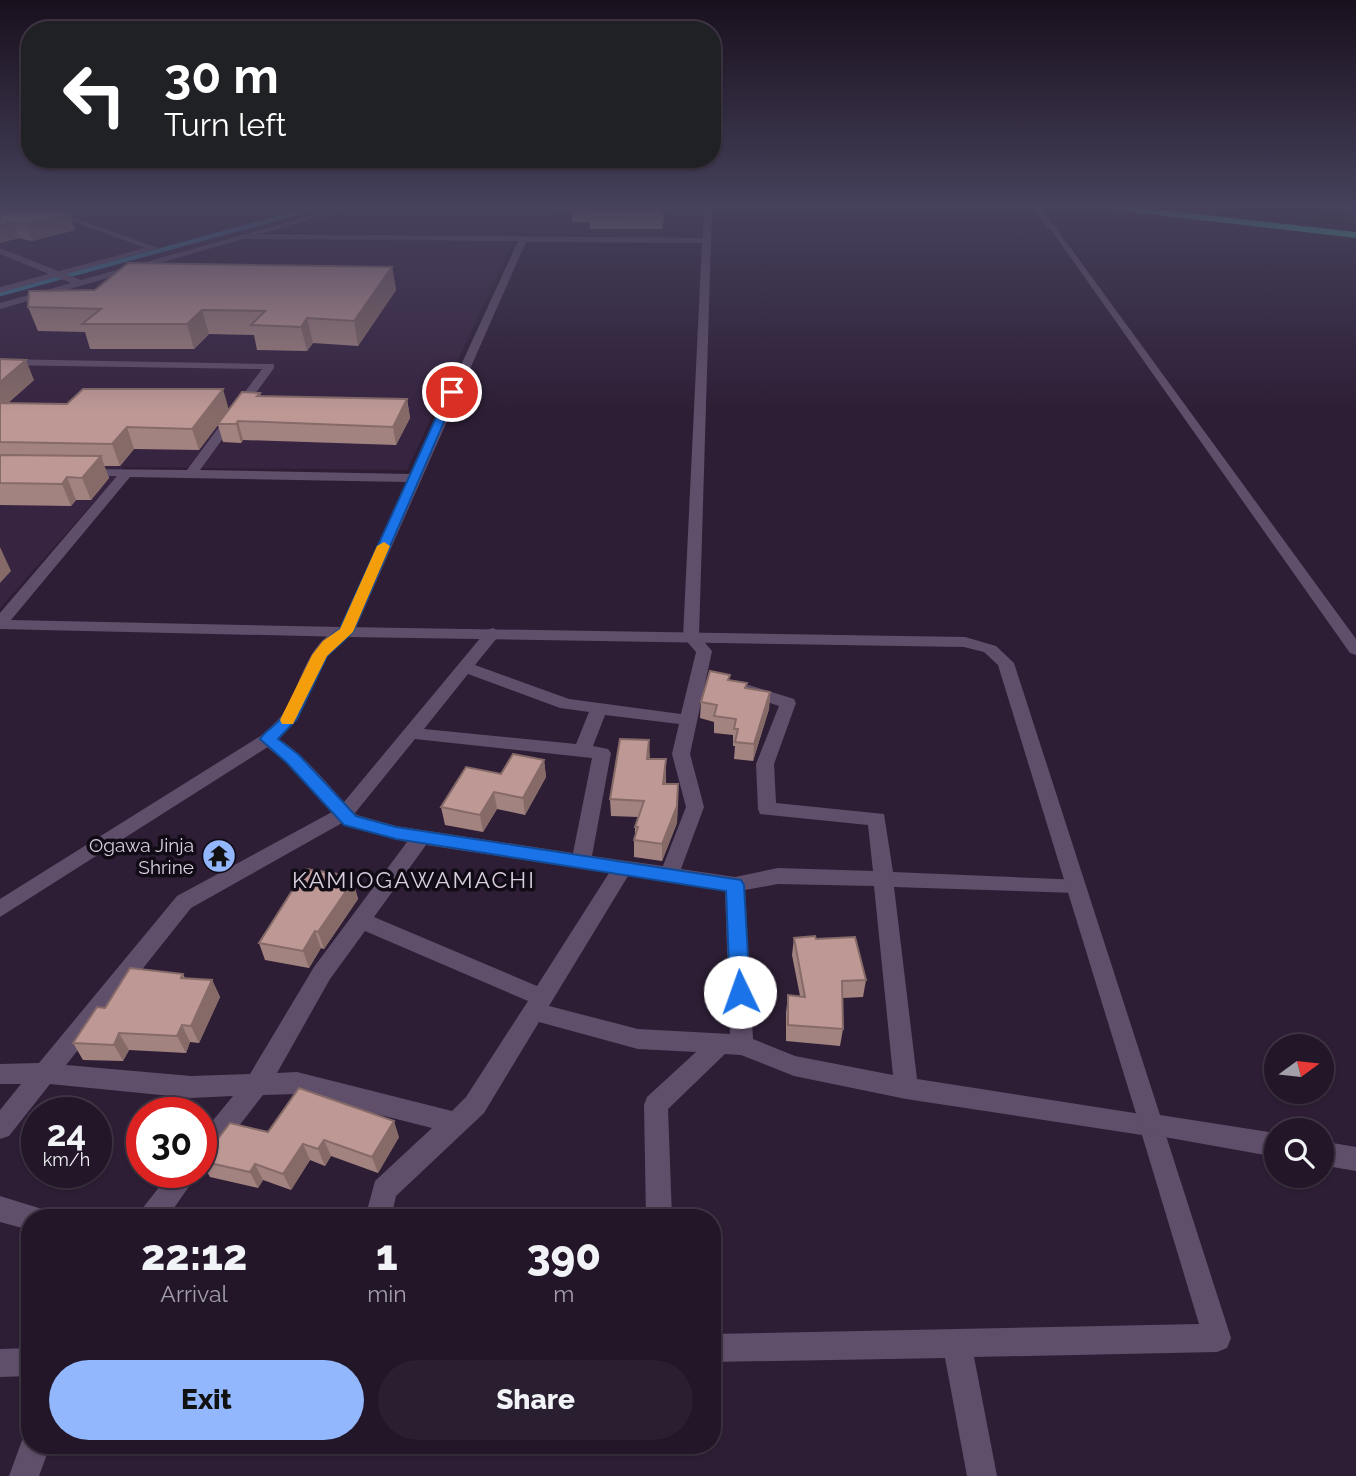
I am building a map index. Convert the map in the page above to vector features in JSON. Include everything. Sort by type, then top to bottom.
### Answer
[{"type":"street","points":[[0,289],[50,276]]},
{"type":"street","points":[[62,276],[79,283]]},
{"type":"street","points":[[0,306],[104,276]]},
{"type":"street","points":[[0,909],[268,739],[289,719],[320,655],[328,644],[346,632],[506,276]]},
{"type":"street","points":[[670,873],[695,807],[681,754],[688,720],[712,677],[704,651],[691,636],[705,276]]},
{"type":"street","points":[[1086,276],[1356,650]]},
{"type":"street","points":[[0,362],[270,366],[191,474]]},
{"type":"street","points":[[76,471],[414,478]]},
{"type":"street","points":[[0,623],[127,472]]},
{"type":"street","points":[[0,623],[346,632],[965,642],[999,654],[1006,663],[1217,1338],[721,1348]]},
{"type":"street","points":[[0,1128],[184,902],[344,814],[493,633]]},
{"type":"street","points":[[465,667],[566,704],[688,720]]},
{"type":"street","points":[[712,677],[788,703],[765,764],[767,808],[877,819],[906,1088]]},
{"type":"street","points":[[582,751],[599,708]]},
{"type":"street","points":[[411,733],[602,753],[581,861]]},
{"type":"street","points":[[268,739],[293,759],[350,820],[396,833],[735,885],[778,876],[1075,885]]},
{"type":"street","points":[[217,1135],[256,1085],[322,973],[422,836]]},
{"type":"street","points":[[381,1209],[384,1190],[475,1105],[623,867]]},
{"type":"street","points":[[659,1209],[656,1105],[731,1044],[735,885]]},
{"type":"street","points":[[360,920],[537,1004],[638,1039],[731,1044],[794,1066],[906,1088],[1264,1143]]},
{"type":"street","points":[[0,1074],[44,1073],[191,1087],[297,1083],[455,1123]]},
{"type":"street","points":[[1334,1155],[1356,1159]]},
{"type":"street","points":[[158,1209],[174,1188]]},
{"type":"street","points":[[0,1209],[21,1215]]},
{"type":"street","points":[[957,1343],[982,1476]]},
{"type":"street","points":[[0,1363],[21,1362]]},
{"type":"street","points":[[23,1476],[32,1454]]},
{"type":"shaded area","points":[[0,276],[497,276],[407,470],[125,467],[0,608]]},
{"type":"building","points":[[112,276],[386,276],[354,321],[307,318],[301,327],[251,325],[265,311],[202,310],[187,324],[82,324],[101,309],[28,307],[29,291],[95,290]]},
{"type":"building","points":[[0,359],[26,360],[0,382]]},
{"type":"building","points":[[83,389],[223,389],[192,429],[127,427],[112,444],[0,442],[0,403],[67,404]]},
{"type":"building","points":[[242,392],[260,393],[257,396],[407,399],[393,427],[238,421],[236,424],[218,424]]},
{"type":"building","points":[[0,455],[101,456],[82,478],[67,477],[62,484],[0,483]]},
{"type":"building","points":[[710,671],[730,675],[728,680],[747,683],[745,688],[770,692],[754,744],[735,742],[738,729],[734,729],[736,719],[714,716],[717,705],[701,702]]},
{"type":"building","points":[[620,739],[649,740],[647,759],[666,759],[663,784],[678,784],[677,806],[662,844],[634,840],[638,827],[635,827],[644,801],[610,799]]},
{"type":"building","points":[[513,754],[544,760],[523,798],[494,792],[480,815],[441,807],[466,767],[501,774]]},
{"type":"building","points":[[306,869],[338,874],[335,878],[353,881],[303,951],[259,943]]},
{"type":"building","points":[[815,936],[816,939],[855,937],[866,980],[842,981],[843,1029],[788,1025],[788,995],[805,997],[794,938]]},
{"type":"building","points":[[130,968],[183,974],[181,978],[212,980],[191,1026],[182,1025],[177,1036],[119,1033],[114,1045],[73,1043],[97,1007],[105,1008]]},
{"type":"building","points":[[299,1088],[394,1121],[372,1157],[324,1140],[318,1149],[303,1144],[283,1174],[255,1164],[250,1172],[217,1165],[217,1140],[230,1123],[268,1132]]},
{"type":"waterway","points":[[0,294],[66,276]]},
{"type":"slow traffic","points":[[288,720],[320,655],[328,644],[346,632],[384,546]]},
{"type":"place","name":"Ogawa Jinja Shrine","points":[[219,856]]},
{"type":"district","name":"KAMIOGAWAMACHI","points":[[414,879]]},
{"type":"route","points":[[452,392],[346,632],[328,644],[289,719],[268,739],[293,759],[350,820],[396,833],[735,885],[740,992]]}]
